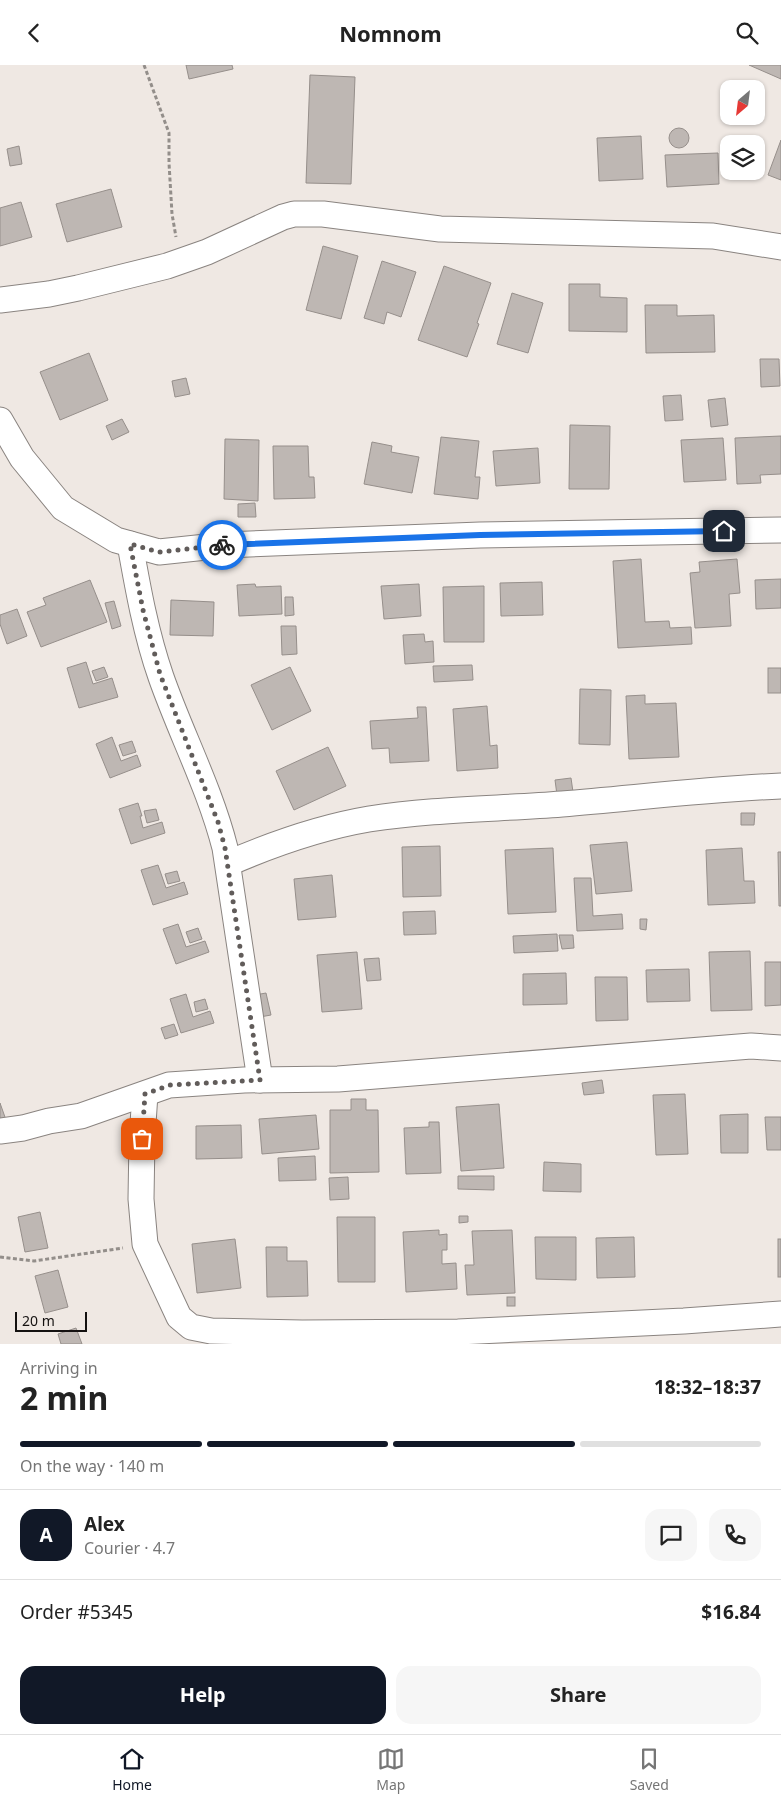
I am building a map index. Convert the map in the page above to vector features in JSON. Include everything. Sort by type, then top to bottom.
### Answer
[{"type":"street","points":[[0,300],[49,294],[78,288],[180,262],[283,217],[305,213],[440,229],[713,236],[781,247]]},
{"type":"street","points":[[0,420],[22,458],[63,508],[116,540],[159,552],[225,545],[480,535],[781,530]]},
{"type":"street","points":[[130,544],[143,610],[160,674],[218,822],[229,863],[260,1080]]},
{"type":"street","points":[[229,863],[296,838],[368,819],[722,789],[781,786]]},
{"type":"street","points":[[0,1131],[81,1116],[170,1085],[260,1080],[338,1079],[742,1047],[781,1048]]},
{"type":"street","points":[[145,1094],[141,1199],[146,1244],[179,1317],[192,1335],[211,1331],[302,1333],[458,1331],[684,1321],[781,1313]]},
{"type":"path","points":[[144,65],[169,133],[172,214],[180,262]]},
{"type":"path","points":[[0,1257],[34,1261],[146,1244]]},
{"type":"building","points":[[186,65],[232,65],[233,69],[189,79]]},
{"type":"building","points":[[749,65],[781,65],[781,79]]},
{"type":"building","points":[[310,75],[355,77],[351,184],[306,183]]},
{"type":"building","points":[[679,128],[686,131],[689,138],[686,145],[679,148],[672,145],[669,138],[672,131]]},
{"type":"building","points":[[641,136],[643,179],[599,181],[597,138]]},
{"type":"building","points":[[781,140],[781,180],[768,175]]},
{"type":"building","points":[[19,146],[22,164],[10,166],[7,149]]},
{"type":"building","points":[[718,153],[719,184],[667,187],[665,155]]},
{"type":"building","points":[[111,189],[122,227],[67,242],[56,204]]},
{"type":"building","points":[[21,202],[32,237],[0,246],[0,208]]},
{"type":"building","points":[[323,246],[358,256],[341,319],[306,310]]},
{"type":"building","points":[[382,261],[416,272],[401,317],[387,312],[384,324],[364,318]]},
{"type":"building","points":[[444,266],[491,283],[467,357],[418,340]]},
{"type":"building","points":[[569,284],[600,284],[600,297],[627,298],[627,332],[569,331]]},
{"type":"building","points":[[512,293],[543,303],[528,353],[497,344]]},
{"type":"building","points":[[645,305],[677,305],[677,316],[714,315],[715,352],[646,353]]},
{"type":"building","points":[[89,353],[108,400],[60,420],[40,372]]},
{"type":"building","points":[[760,359],[779,359],[780,386],[761,387]]},
{"type":"building","points":[[186,378],[190,394],[175,397],[172,381]]},
{"type":"building","points":[[681,395],[683,420],[665,421],[663,396]]},
{"type":"building","points":[[725,398],[728,425],[711,427],[708,400]]},
{"type":"building","points":[[122,419],[129,432],[112,440],[106,426]]},
{"type":"building","points":[[570,425],[610,426],[609,489],[569,489]]},
{"type":"building","points":[[781,436],[781,474],[760,475],[761,483],[737,484],[735,438]]},
{"type":"building","points":[[441,437],[479,441],[475,477],[480,477],[478,499],[434,494]]},
{"type":"building","points":[[723,438],[726,480],[684,482],[681,440]]},
{"type":"building","points":[[225,439],[259,440],[258,501],[224,499]]},
{"type":"building","points":[[372,442],[392,446],[391,452],[419,457],[412,493],[364,484]]},
{"type":"building","points":[[273,446],[308,446],[309,477],[314,477],[315,498],[274,499]]},
{"type":"building","points":[[538,448],[540,483],[496,486],[493,451]]},
{"type":"building","points":[[255,503],[256,517],[238,517],[238,504]]},
{"type":"building","points":[[641,559],[645,622],[669,621],[670,628],[691,627],[692,644],[618,648],[613,561]]},
{"type":"building","points":[[737,559],[740,593],[729,594],[731,626],[695,628],[690,573],[700,572],[699,562]]},
{"type":"building","points":[[781,579],[781,608],[756,609],[755,580]]},
{"type":"building","points":[[90,580],[107,622],[41,647],[27,612],[46,605],[43,598]]},
{"type":"building","points":[[542,582],[543,615],[501,616],[500,583]]},
{"type":"building","points":[[255,584],[256,587],[281,586],[282,614],[239,616],[237,585]]},
{"type":"building","points":[[419,584],[421,616],[384,619],[381,586]]},
{"type":"building","points":[[484,586],[484,642],[444,642],[443,587]]},
{"type":"building","points":[[285,597],[293,597],[294,615],[285,616]]},
{"type":"building","points":[[171,600],[214,602],[213,636],[170,635]]},
{"type":"building","points":[[114,601],[121,626],[112,629],[105,603]]},
{"type":"building","points":[[17,609],[27,636],[7,644],[0,624],[0,615]]},
{"type":"building","points":[[281,626],[296,626],[297,654],[282,655]]},
{"type":"building","points":[[424,634],[425,642],[433,641],[434,662],[405,664],[403,635]]},
{"type":"building","points":[[86,662],[93,684],[112,678],[118,697],[79,708],[67,668]]},
{"type":"building","points":[[472,665],[473,680],[434,682],[433,666]]},
{"type":"building","points":[[104,667],[108,677],[96,681],[92,671]]},
{"type":"building","points":[[290,667],[311,711],[272,730],[251,685]]},
{"type":"building","points":[[768,668],[781,668],[781,693],[768,693]]},
{"type":"building","points":[[580,689],[611,690],[610,745],[579,744]]},
{"type":"building","points":[[645,695],[645,704],[676,703],[679,757],[629,759],[626,696]]},
{"type":"building","points":[[487,706],[490,746],[497,745],[498,768],[457,771],[453,709]]},
{"type":"building","points":[[417,707],[426,707],[429,761],[390,763],[389,748],[372,749],[370,721],[418,718]]},
{"type":"building","points":[[112,737],[121,761],[137,755],[141,766],[110,778],[96,744]]},
{"type":"building","points":[[132,741],[136,752],[123,756],[119,745]]},
{"type":"building","points":[[328,747],[346,786],[294,810],[276,771]]},
{"type":"building","points":[[571,778],[573,792],[557,795],[555,780]]},
{"type":"building","points":[[138,803],[143,828],[162,822],[165,833],[131,844],[119,809]]},
{"type":"building","points":[[156,809],[159,820],[147,823],[144,811]]},
{"type":"building","points":[[741,813],[755,813],[754,825],[741,825]]},
{"type":"building","points":[[627,842],[632,891],[596,894],[590,845]]},
{"type":"building","points":[[440,846],[441,896],[403,897],[402,847]]},
{"type":"building","points":[[553,848],[556,912],[508,914],[505,850]]},
{"type":"building","points":[[742,848],[744,881],[754,881],[755,903],[708,905],[706,850]]},
{"type":"building","points":[[778,852],[781,852],[781,906],[779,906]]},
{"type":"building","points":[[158,865],[166,888],[184,882],[188,894],[153,905],[141,870]]},
{"type":"building","points":[[177,871],[180,881],[168,884],[165,874]]},
{"type":"building","points":[[332,875],[336,917],[298,920],[294,879]]},
{"type":"building","points":[[574,878],[591,878],[593,916],[622,914],[623,929],[577,931]]},
{"type":"building","points":[[435,911],[436,934],[404,935],[403,912]]},
{"type":"building","points":[[640,919],[647,919],[646,930],[640,929]]},
{"type":"building","points":[[178,924],[186,947],[205,941],[209,952],[176,964],[163,929]]},
{"type":"building","points":[[198,928],[202,939],[190,943],[186,932]]},
{"type":"building","points":[[557,934],[558,951],[514,953],[513,936]]},
{"type":"building","points":[[559,935],[573,935],[574,948],[562,949]]},
{"type":"building","points":[[750,951],[752,1010],[711,1011],[709,952]]},
{"type":"building","points":[[357,952],[362,1009],[322,1012],[317,955]]},
{"type":"building","points":[[379,958],[381,980],[367,981],[364,959]]},
{"type":"building","points":[[765,962],[781,962],[781,1005],[765,1006]]},
{"type":"building","points":[[689,969],[690,1001],[647,1002],[646,970]]},
{"type":"building","points":[[566,973],[567,1004],[523,1005],[523,974]]},
{"type":"building","points":[[595,977],[627,977],[628,1020],[596,1021]]},
{"type":"building","points":[[266,993],[271,1015],[260,1017],[255,995]]},
{"type":"building","points":[[186,994],[193,1017],[210,1011],[214,1023],[181,1033],[170,999]]},
{"type":"building","points":[[205,999],[208,1009],[196,1012],[194,1002]]},
{"type":"building","points":[[174,1024],[178,1035],[165,1039],[161,1028]]},
{"type":"building","points":[[602,1080],[604,1093],[584,1095],[582,1083]]},
{"type":"building","points":[[685,1094],[688,1154],[656,1155],[653,1095]]},
{"type":"building","points":[[351,1099],[366,1099],[366,1110],[378,1110],[379,1172],[330,1173],[330,1110],[351,1110]]},
{"type":"building","points":[[0,1103],[6,1120],[0,1122]]},
{"type":"building","points":[[499,1104],[504,1168],[461,1171],[456,1107]]},
{"type":"building","points":[[748,1114],[748,1153],[721,1153],[720,1115]]},
{"type":"building","points":[[316,1115],[319,1149],[262,1154],[259,1119]]},
{"type":"building","points":[[765,1117],[781,1117],[781,1150],[767,1150]]},
{"type":"building","points":[[429,1122],[439,1122],[441,1173],[406,1174],[404,1128],[429,1127]]},
{"type":"building","points":[[241,1125],[242,1158],[196,1159],[196,1126]]},
{"type":"building","points":[[315,1156],[316,1180],[279,1181],[278,1158]]},
{"type":"building","points":[[544,1162],[581,1164],[581,1192],[543,1191]]},
{"type":"building","points":[[458,1176],[494,1176],[494,1190],[458,1189]]},
{"type":"building","points":[[348,1177],[349,1199],[330,1200],[329,1178]]},
{"type":"building","points":[[40,1212],[48,1248],[25,1252],[18,1217]]},
{"type":"building","points":[[459,1216],[468,1216],[468,1222],[459,1223]]},
{"type":"building","points":[[337,1217],[375,1217],[375,1282],[338,1282]]},
{"type":"building","points":[[439,1230],[439,1235],[447,1234],[447,1250],[442,1250],[442,1264],[456,1263],[457,1289],[406,1292],[403,1232]]},
{"type":"building","points":[[512,1230],[515,1293],[467,1295],[465,1265],[474,1265],[472,1231]]},
{"type":"building","points":[[535,1237],[576,1237],[576,1280],[536,1279]]},
{"type":"building","points":[[634,1237],[635,1277],[597,1278],[596,1238]]},
{"type":"building","points":[[235,1239],[241,1288],[197,1293],[192,1244]]},
{"type":"building","points":[[778,1239],[781,1239],[781,1277],[778,1277]]},
{"type":"building","points":[[266,1247],[287,1247],[287,1261],[307,1261],[308,1296],[267,1297]]},
{"type":"building","points":[[58,1270],[68,1307],[45,1313],[35,1276]]},
{"type":"building","points":[[507,1297],[515,1297],[515,1306],[507,1306]]},
{"type":"building","points":[[76,1328],[82,1344],[61,1344],[58,1334]]},
{"type":"way so far","points":[[142,1139],[145,1094],[170,1085],[260,1080],[229,863],[218,822],[160,674],[143,610],[130,544],[159,552],[222,545]]},
{"type":"route","points":[[222,545],[480,535],[724,531]]}]
